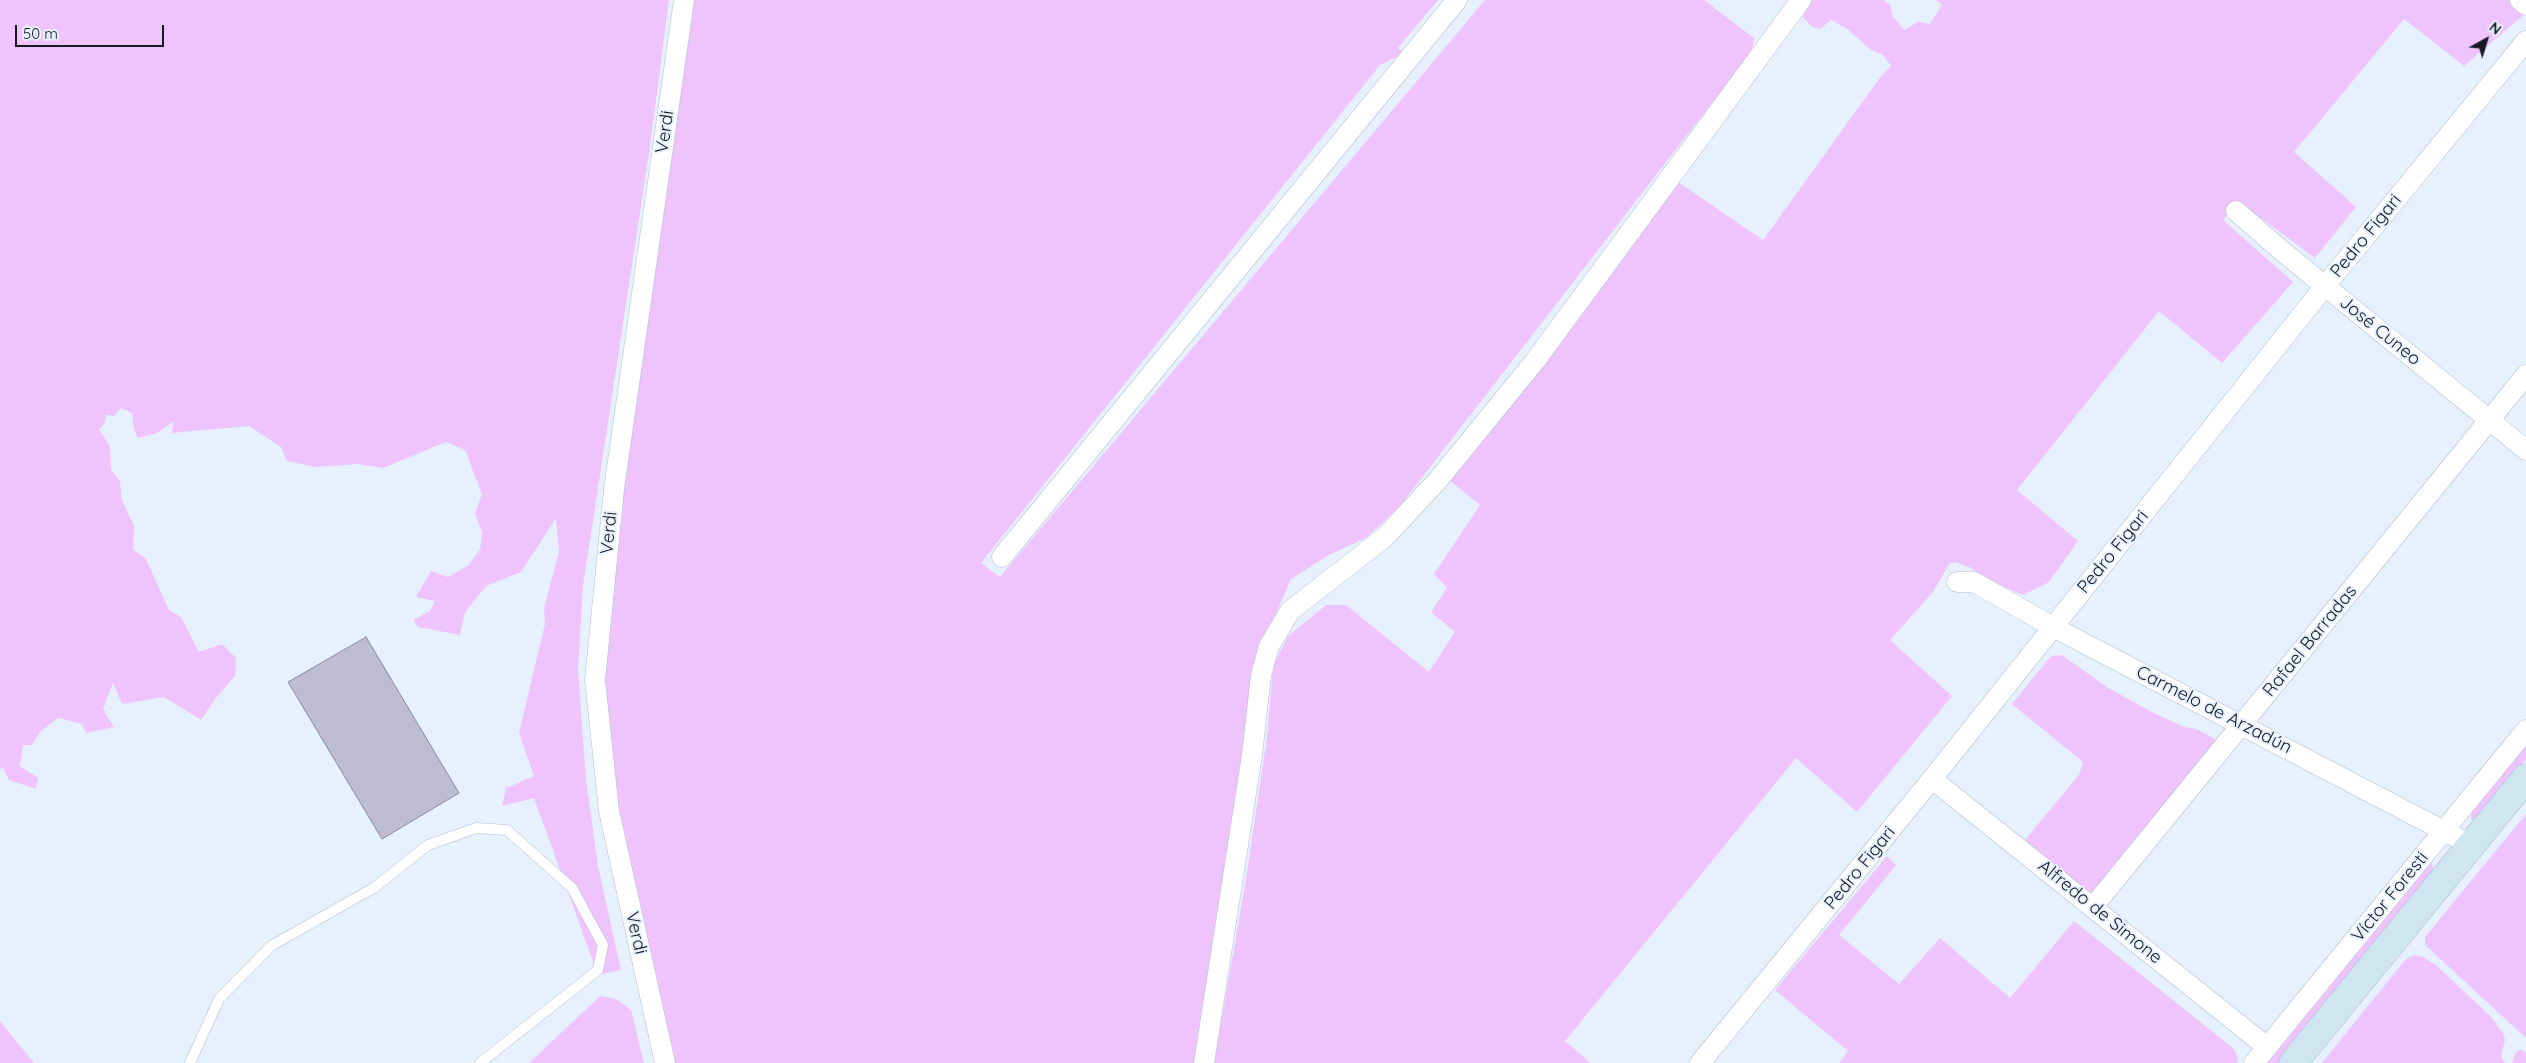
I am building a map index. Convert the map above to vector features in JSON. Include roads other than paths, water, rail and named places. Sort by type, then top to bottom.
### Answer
[{"type":"street","name":"Verdi","points":[[665,1063],[609,811],[595,680],[614,489],[684,0]]},
{"type":"street","points":[[1002,557],[1457,0]]},
{"type":"street","points":[[1204,1063],[1250,765],[1261,675],[1268,646],[1290,611],[1385,537],[1438,480],[1535,361],[1801,0]]},
{"type":"street","points":[[2520,0],[2526,5]]},
{"type":"street","name":"Pedro Figari","points":[[1700,1063],[1932,779],[2325,286],[2526,41]]},
{"type":"street","name":"José Cuneo","points":[[2236,211],[2526,450]]},
{"type":"street","name":"Rafael Barradas","points":[[2093,907],[2526,375]]},
{"type":"street","name":"Carmelo de Arzadún","points":[[1957,582],[1974,582],[2053,627],[2446,829],[2472,845]]},
{"type":"street","name":"Víctor Foresti","points":[[2254,1063],[2526,730]]},
{"type":"street","name":"Víctor Foresti","points":[[2293,1063],[2526,778]]},
{"type":"street","name":"Alfredo de Simone","points":[[1932,779],[2266,1047]]},
{"type":"lane","points":[[191,1063],[219,999],[271,946],[375,887],[428,845],[476,828],[507,830],[572,888],[603,945],[598,970],[480,1063]]}]
